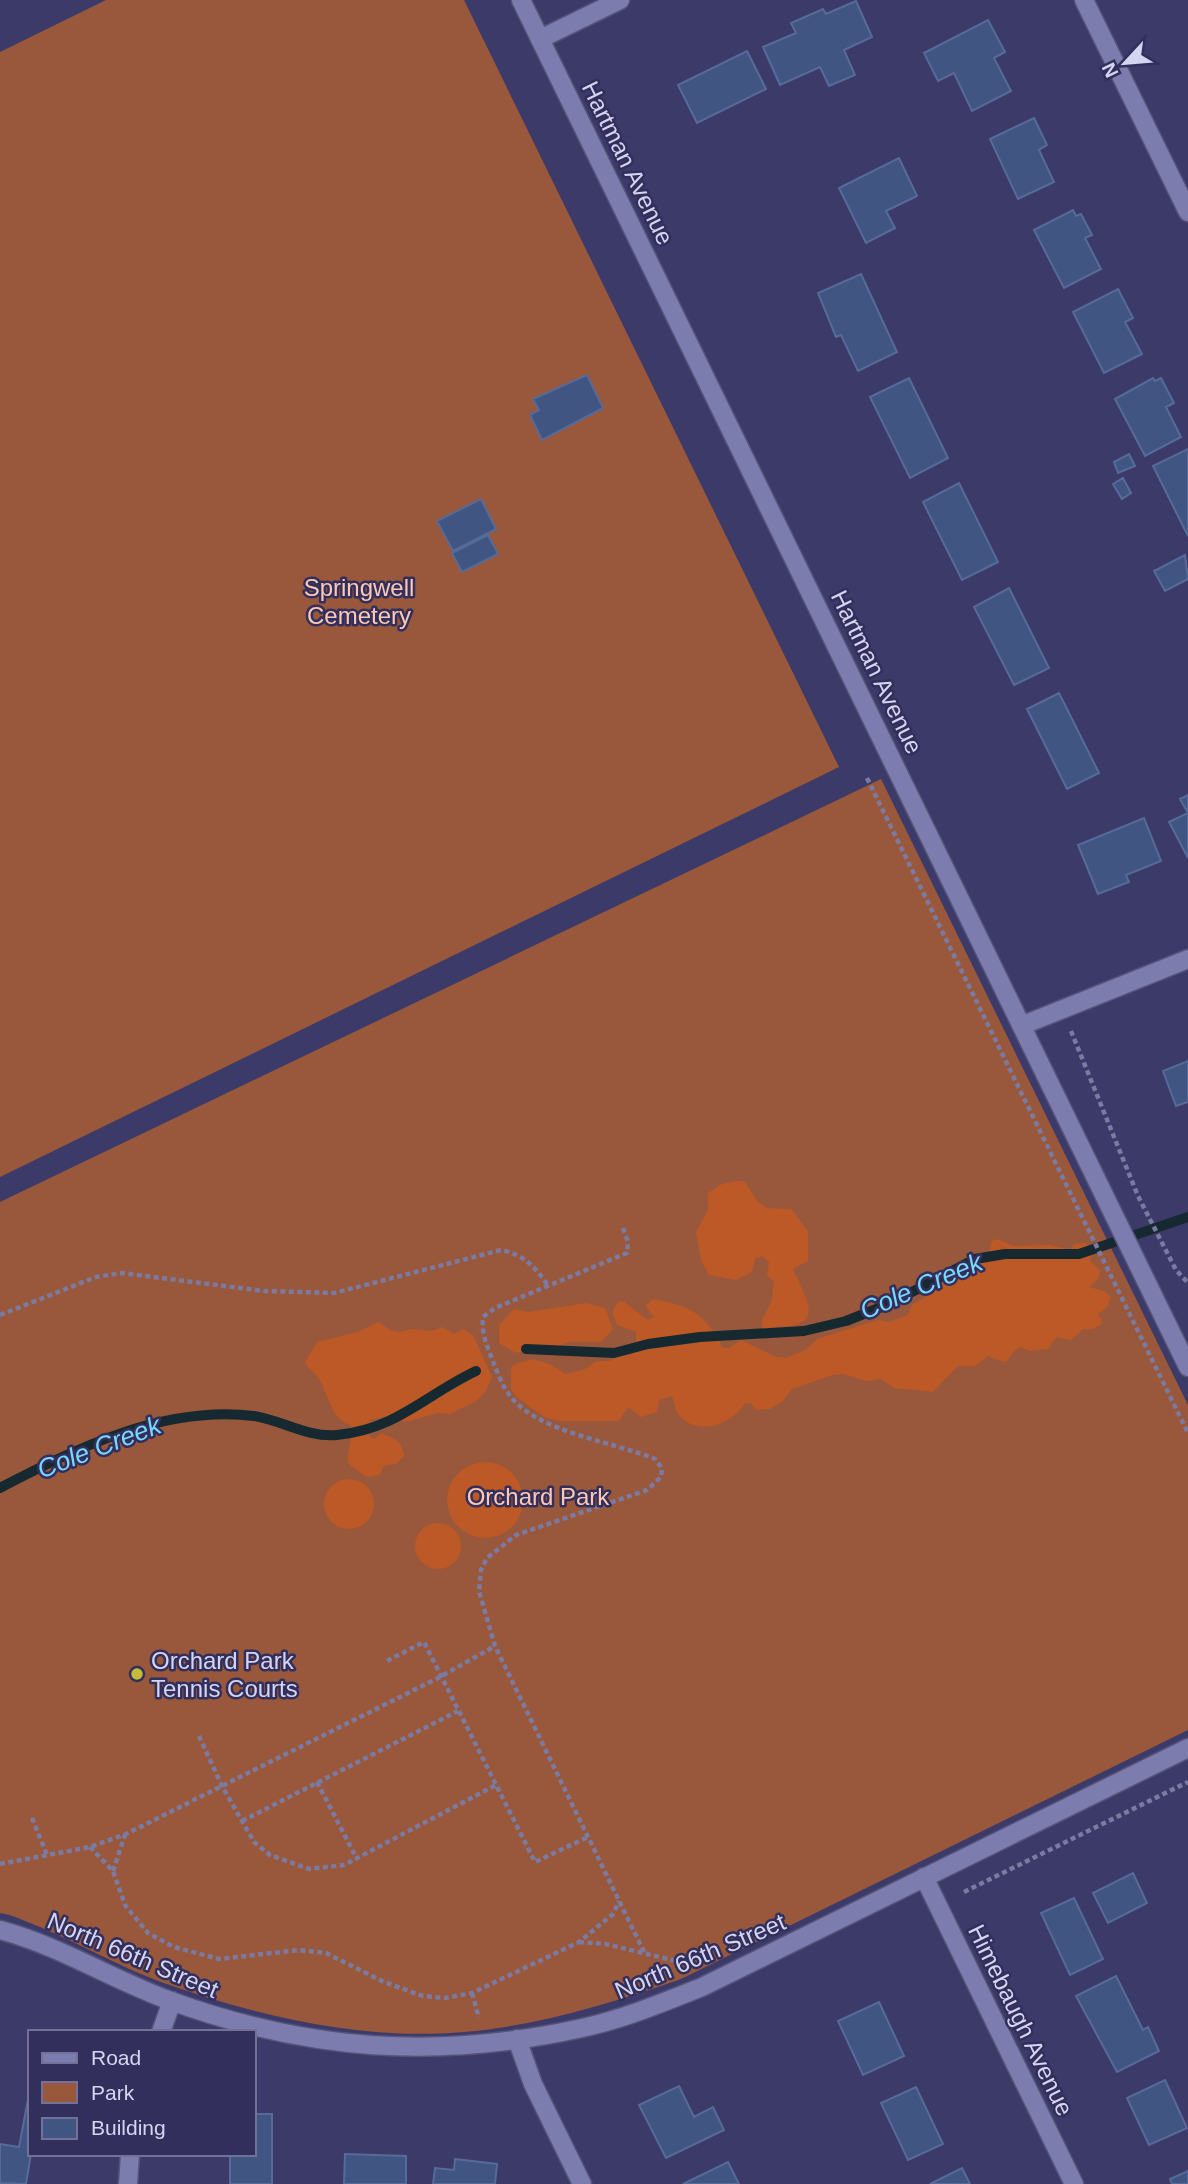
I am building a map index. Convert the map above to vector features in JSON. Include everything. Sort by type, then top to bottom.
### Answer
[{"type":"street","name":"Hartman Avenue","points":[[521,0],[1188,1367]]},
{"type":"street","points":[[540,39],[620,0]]},
{"type":"street","points":[[1084,0],[1188,212]]},
{"type":"street","points":[[1023,1025],[1188,959]]},
{"type":"street","name":"North 66th Street","points":[[0,1930],[24,1936],[126,1984],[248,2027],[341,2044],[436,2047],[517,2039],[582,2028],[619,2018],[702,1987],[1188,1748]]},
{"type":"street","name":"Himebaugh Avenue","points":[[925,1877],[1074,2184]]},
{"type":"street","points":[[163,2030],[172,2001]]},
{"type":"street","points":[[517,2039],[533,2084],[582,2184]]},
{"type":"street","points":[[128,2184],[130,2156]]},
{"type":"path","points":[[867,778],[1188,1433]]},
{"type":"path","points":[[1058,1011],[1075,1038],[1138,1196],[1176,1270],[1188,1283]]},
{"type":"path","points":[[623,1228],[628,1242],[627,1253],[495,1308],[483,1317],[485,1340],[508,1393],[537,1420],[654,1459],[662,1468],[661,1477],[647,1490],[516,1535],[487,1558],[481,1570],[480,1591],[495,1646],[644,1952]]},
{"type":"path","points":[[0,1315],[96,1277],[122,1273],[264,1292],[334,1293],[501,1250],[517,1253],[533,1265],[549,1287]]},
{"type":"path","points":[[387,1661],[424,1642],[535,1863],[588,1837]]},
{"type":"path","points":[[0,1864],[90,1847],[125,1835],[440,1677],[495,1646]]},
{"type":"path","points":[[242,1821],[458,1711]]},
{"type":"path","points":[[199,1736],[222,1786],[262,1849],[289,1864],[309,1869],[329,1869],[357,1858],[496,1785]]},
{"type":"path","points":[[317,1782],[357,1858]]},
{"type":"path","points":[[964,1892],[1188,1782]]},
{"type":"path","points":[[32,1818],[47,1855]]},
{"type":"path","points":[[113,1871],[125,1835]]},
{"type":"path","points":[[90,1847],[113,1871],[125,1905],[148,1933],[174,1947],[219,1959],[299,1951],[327,1954],[384,1982],[423,1996],[445,1998],[472,1993],[579,1942],[613,1914],[619,1900]]},
{"type":"path","points":[[579,1942],[644,1952],[678,1964],[691,1964]]},
{"type":"green space","name":"Springwell Cemetery","points":[[106,0],[464,0],[839,767],[0,1177],[0,52]]},
{"type":"green space","name":"Orchard Park","points":[[881,779],[1188,1405],[1188,1730],[681,1979],[628,1997],[519,2025],[464,2032],[387,2033],[272,2015],[161,1982],[40,1927],[0,1913],[0,1202]]},
{"type":"shaded area","points":[[745,1182],[757,1201],[767,1208],[791,1209],[808,1231],[808,1261],[793,1269],[809,1308],[808,1315],[794,1325],[762,1329],[762,1320],[772,1300],[774,1282],[767,1275],[769,1262],[762,1256],[755,1259],[752,1272],[736,1280],[709,1275],[701,1260],[696,1232],[708,1210],[708,1193],[722,1184]]},
{"type":"shaded area","points":[[998,1239],[1013,1246],[1050,1245],[1072,1250],[1073,1244],[1087,1243],[1092,1255],[1090,1261],[1100,1270],[1099,1278],[1089,1287],[1104,1291],[1111,1297],[1107,1307],[1098,1314],[1103,1322],[1094,1329],[1083,1329],[1071,1340],[1057,1337],[1048,1349],[1030,1351],[1020,1347],[1006,1361],[988,1356],[975,1366],[958,1366],[933,1392],[894,1388],[881,1379],[866,1381],[843,1374],[833,1375],[792,1389],[783,1401],[770,1409],[756,1410],[751,1403],[745,1403],[724,1422],[705,1427],[696,1426],[680,1416],[672,1396],[659,1400],[657,1412],[641,1417],[628,1407],[619,1421],[562,1421],[546,1418],[516,1397],[511,1389],[511,1367],[519,1363],[539,1361],[565,1374],[585,1369],[597,1361],[610,1361],[636,1344],[636,1332],[617,1325],[612,1312],[619,1301],[648,1320],[654,1317],[645,1306],[653,1299],[686,1308],[702,1318],[722,1347],[729,1348],[741,1340],[776,1357],[786,1358],[807,1349],[817,1339],[878,1320],[889,1322],[908,1315],[912,1305],[929,1295],[934,1285],[957,1278],[965,1261],[989,1252],[992,1241]]},
{"type":"shaded area","points":[[587,1303],[605,1308],[613,1329],[601,1342],[568,1342],[551,1350],[542,1347],[516,1353],[499,1343],[499,1325],[514,1309],[528,1312]]},
{"type":"shaded area","points":[[378,1322],[392,1331],[399,1332],[413,1329],[432,1331],[442,1327],[454,1334],[463,1329],[473,1335],[492,1377],[486,1391],[476,1401],[450,1414],[439,1413],[405,1422],[388,1416],[370,1420],[369,1436],[374,1439],[381,1433],[393,1438],[401,1446],[404,1456],[396,1464],[383,1466],[380,1475],[366,1477],[348,1463],[351,1425],[338,1417],[320,1381],[305,1362],[317,1342],[358,1332]]},
{"type":"shaded area","points":[[485,1462],[499,1465],[512,1473],[520,1486],[523,1500],[520,1514],[512,1527],[499,1535],[485,1538],[471,1535],[458,1527],[450,1514],[447,1500],[450,1486],[458,1473],[471,1465]]},
{"type":"shaded area","points":[[349,1479],[366,1487],[374,1504],[366,1521],[349,1529],[332,1521],[324,1504],[332,1487]]},
{"type":"shaded area","points":[[438,1523],[454,1530],[461,1546],[454,1562],[438,1569],[422,1562],[415,1546],[422,1530]]},
{"type":"building","points":[[856,1],[872,37],[844,50],[855,75],[829,86],[820,67],[780,85],[763,47],[796,33],[791,23],[823,9],[826,14]]},
{"type":"building","points":[[988,20],[1005,52],[994,58],[1011,91],[972,111],[954,73],[938,81],[924,53]]},
{"type":"building","points":[[747,51],[766,89],[697,123],[678,85]]},
{"type":"building","points":[[1034,118],[1047,145],[1039,150],[1054,182],[1018,199],[990,139]]},
{"type":"building","points":[[899,158],[917,196],[886,211],[895,228],[866,243],[839,188]]},
{"type":"building","points":[[1073,210],[1076,216],[1081,214],[1092,235],[1085,238],[1101,269],[1064,288],[1034,230]]},
{"type":"building","points":[[861,274],[897,352],[858,371],[841,335],[836,337],[818,293]]},
{"type":"building","points":[[1118,289],[1133,318],[1125,322],[1142,354],[1104,373],[1073,312]]},
{"type":"building","points":[[587,375],[603,408],[542,440],[530,415],[539,410],[533,399]]},
{"type":"building","points":[[909,378],[948,458],[910,478],[870,397]]},
{"type":"building","points":[[1153,378],[1155,381],[1161,378],[1174,403],[1166,407],[1181,437],[1145,456],[1115,399]]},
{"type":"building","points":[[1188,449],[1188,536],[1153,466]]},
{"type":"building","points":[[1129,454],[1135,466],[1118,473],[1114,462]]},
{"type":"building","points":[[1123,478],[1131,493],[1122,499],[1113,484]]},
{"type":"building","points":[[959,483],[998,562],[962,580],[923,502]]},
{"type":"building","points":[[481,499],[496,529],[453,551],[437,521]]},
{"type":"building","points":[[488,535],[498,554],[462,572],[452,553]]},
{"type":"building","points":[[1185,555],[1188,579],[1165,591],[1154,571]]},
{"type":"building","points":[[1009,588],[1049,668],[1014,685],[974,607]]},
{"type":"building","points":[[1059,693],[1099,773],[1067,789],[1027,709]]},
{"type":"building","points":[[1188,795],[1188,813],[1180,799]]},
{"type":"building","points":[[1188,813],[1188,858],[1169,822]]},
{"type":"building","points":[[1144,818],[1161,861],[1126,875],[1129,882],[1098,894],[1078,845]]},
{"type":"building","points":[[1188,1061],[1188,1102],[1176,1106],[1163,1071]]},
{"type":"building","points":[[1133,1873],[1147,1903],[1108,1923],[1093,1893]]},
{"type":"building","points":[[1074,1898],[1103,1959],[1070,1975],[1041,1913]]},
{"type":"building","points":[[1116,1976],[1143,2030],[1148,2027],[1159,2051],[1117,2072],[1076,1996]]},
{"type":"building","points":[[879,2002],[904,2056],[863,2075],[838,2021]]},
{"type":"building","points":[[1165,2080],[1187,2128],[1149,2145],[1127,2098]]},
{"type":"building","points":[[679,2086],[694,2117],[713,2107],[724,2130],[666,2158],[639,2105]]},
{"type":"building","points":[[916,2087],[943,2144],[908,2160],[881,2103]]},
{"type":"building","points":[[28,2100],[28,2156],[31,2156],[26,2184],[0,2183],[0,2144],[19,2147]]},
{"type":"building","points":[[256,2114],[272,2114],[272,2184],[230,2184],[230,2156],[256,2156]]},
{"type":"building","points":[[345,2154],[406,2156],[406,2184],[344,2184]]},
{"type":"building","points":[[455,2159],[497,2164],[495,2184],[433,2184],[435,2168],[454,2170]]},
{"type":"building","points":[[728,2162],[739,2184],[683,2184]]},
{"type":"building","points":[[962,2168],[970,2184],[930,2184]]},
{"type":"building","points":[[1188,2171],[1188,2184],[1172,2184],[1170,2179]]},
{"type":"waterway","name":"Cole Creek","points":[[526,1349],[614,1353],[648,1344],[700,1337],[804,1331],[846,1321],[889,1304],[975,1259],[1005,1254],[1079,1254],[1188,1217]]},
{"type":"waterway","name":"Cole Creek","points":[[0,1488],[90,1445],[154,1423],[187,1417],[220,1414],[254,1416],[316,1434],[358,1432],[410,1410],[476,1371]]},
{"type":"place","name":"Orchard Park Tennis Courts","points":[[137,1674]]}]
